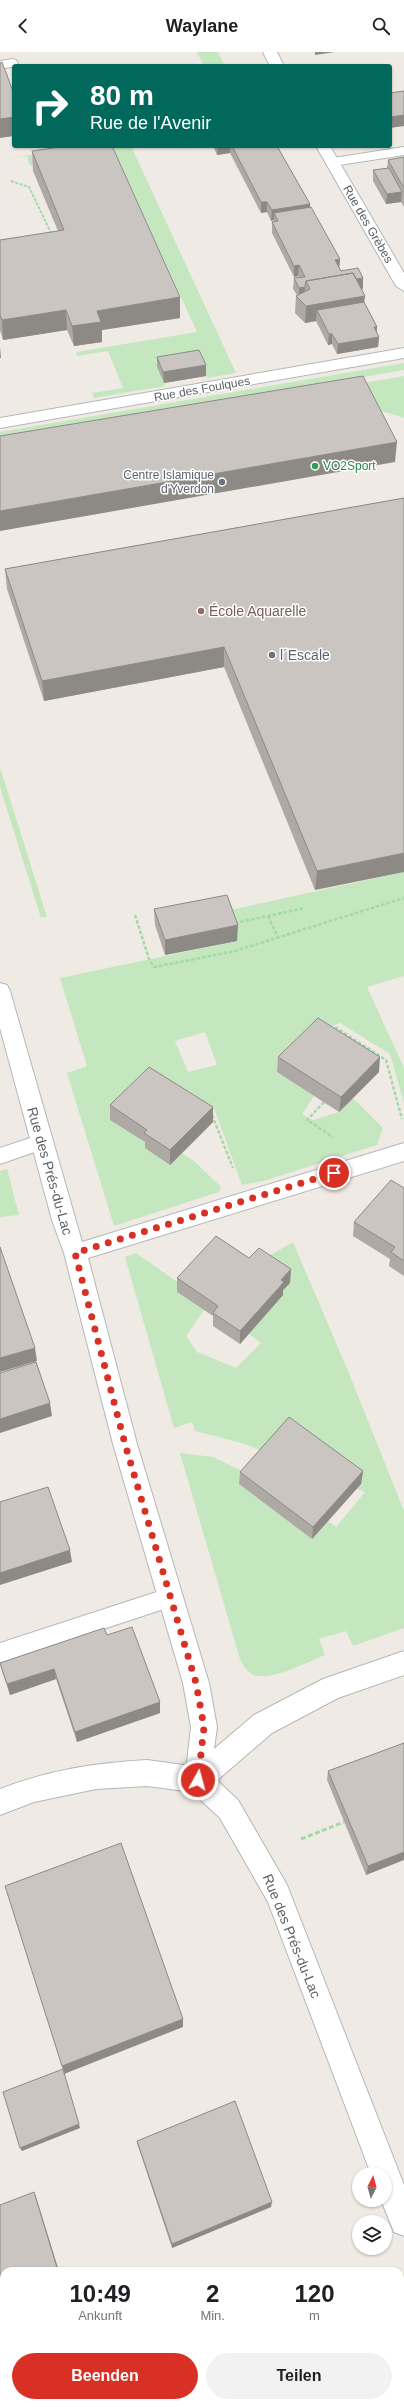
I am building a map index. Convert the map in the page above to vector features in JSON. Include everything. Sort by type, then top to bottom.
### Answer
[{"type":"street","points":[[270,52],[277,64]]},
{"type":"street","name":"Rue des Grèbes","points":[[324,148],[404,286]]},
{"type":"street","name":"Rue des Foulques","points":[[0,423],[404,353]]},
{"type":"street","name":"Rue des Prés-du-Lac","points":[[0,991],[63,1220],[75,1253],[125,1444],[172,1597],[196,1683],[204,1727],[198,1780],[229,1809],[278,1894],[404,2222]]},
{"type":"street","points":[[75,1253],[404,1152]]},
{"type":"street","points":[[0,1802],[34,1790],[96,1776],[147,1773],[198,1780],[263,1724],[332,1688],[404,1663]]},
{"type":"lane","points":[[333,162],[404,151]]},
{"type":"lane","points":[[0,1156],[42,1142]]},
{"type":"lane","points":[[0,1653],[172,1597]]},
{"type":"path","points":[[11,180],[29,187],[52,236]]},
{"type":"path","points":[[135,915],[149,959],[154,967],[236,951],[404,898]]},
{"type":"path","points":[[235,923],[305,908]]},
{"type":"path","points":[[268,916],[278,938]]},
{"type":"path","points":[[335,1027],[386,1060],[404,1119],[398,1121]]},
{"type":"path","points":[[206,1111],[212,1116],[235,1174]]},
{"type":"path","points":[[301,1839],[344,1822]]},
{"type":"green space","points":[[197,52],[218,52],[224,64],[203,64]]},
{"type":"green space","points":[[70,148],[132,148],[236,373],[207,378],[199,361],[158,367],[165,386],[94,398],[92,393],[123,388],[108,351],[77,356],[76,352],[197,332],[115,153],[30,166],[27,156],[0,160]]},
{"type":"green space","points":[[404,363],[404,370],[0,439],[0,432]]},
{"type":"green space","points":[[404,376],[404,418],[366,406],[0,446]]},
{"type":"green space","points":[[0,767],[47,917],[41,918],[0,787]]},
{"type":"green space","points":[[404,872],[404,976],[367,987],[404,1068],[404,1103],[390,1054],[340,1023],[317,1033],[277,1072],[314,1096],[302,1114],[313,1120],[339,1112],[353,1098],[383,1128],[377,1145],[263,1181],[242,1185],[215,1111],[161,1078],[111,1120],[148,1144],[170,1165],[182,1153],[194,1161],[221,1187],[219,1192],[114,1226],[67,1073],[87,1066],[60,978],[237,941],[226,911]],"holes":[[[205,1032],[217,1065],[188,1072],[175,1041]]]},
{"type":"green space","points":[[7,1169],[19,1215],[0,1217],[0,1171]]},
{"type":"green space","points":[[293,1242],[348,1371],[404,1511],[404,1628],[353,1646],[346,1631],[319,1639],[325,1655],[282,1673],[257,1676],[249,1672],[240,1659],[180,1453],[213,1457],[246,1473],[312,1539],[328,1521],[336,1527],[365,1492],[245,1444],[195,1431],[192,1422],[174,1428],[125,1257],[136,1253],[183,1286],[177,1292],[204,1310],[186,1336],[197,1352],[236,1368],[261,1343],[249,1334],[258,1262]]},
{"type":"building","points":[[2,62],[12,89],[12,117],[0,119],[0,63]]},
{"type":"building","points":[[404,91],[404,115],[392,117],[392,93]]},
{"type":"building","points":[[53,148],[113,148],[180,297],[97,311],[101,322],[72,326],[66,310],[2,320],[0,315],[0,240],[64,230],[32,151]]},
{"type":"building","points":[[233,148],[278,148],[310,204],[272,210],[267,202],[261,202]]},
{"type":"building","points":[[404,157],[404,188],[388,160]]},
{"type":"building","points":[[389,168],[402,192],[387,194],[373,170]]},
{"type":"building","points":[[311,207],[340,259],[335,260],[341,271],[358,268],[363,278],[356,279],[353,273],[306,281],[305,287],[299,288],[294,278],[305,277],[299,265],[294,266],[272,222],[278,221],[274,213]]},
{"type":"building","points":[[353,273],[365,296],[306,306],[296,296],[310,289],[306,281]]},
{"type":"building","points":[[364,302],[377,327],[374,327],[379,337],[338,344],[332,334],[329,334],[317,310]]},
{"type":"building","points":[[199,350],[206,365],[163,372],[157,357]]},
{"type":"building","points":[[363,376],[397,442],[0,511],[0,436]]},
{"type":"building","points":[[404,498],[404,853],[317,871],[224,647],[42,681],[5,569]]},
{"type":"building","points":[[227,895],[238,925],[165,940],[154,909]]},
{"type":"building","points":[[318,1018],[380,1057],[341,1097],[278,1057]]},
{"type":"building","points":[[149,1067],[213,1107],[170,1150],[144,1133],[147,1130],[110,1105]]},
{"type":"building","points":[[391,1180],[404,1188],[404,1261],[391,1252],[395,1247],[354,1222]]},
{"type":"building","points":[[216,1236],[249,1258],[259,1248],[291,1269],[281,1280],[284,1282],[240,1331],[213,1313],[218,1306],[177,1278]]},
{"type":"building","points":[[0,1247],[35,1348],[0,1358]]},
{"type":"building","points":[[36,1362],[50,1403],[0,1419],[0,1373]]},
{"type":"building","points":[[289,1417],[363,1471],[313,1527],[240,1472]]},
{"type":"building","points":[[48,1487],[70,1550],[0,1573],[0,1502]]},
{"type":"building","points":[[132,1627],[160,1702],[75,1732],[54,1669],[7,1684],[0,1663],[104,1628],[107,1635]]},
{"type":"building","points":[[404,1743],[404,1852],[368,1866],[328,1771]]},
{"type":"building","points":[[121,1843],[183,2019],[62,2066],[5,1886]]},
{"type":"building","points":[[63,2069],[79,2124],[20,2148],[3,2092]]},
{"type":"building","points":[[235,2101],[272,2202],[172,2244],[137,2141]]},
{"type":"building","points":[[34,2192],[57,2267],[0,2267],[0,2205]]},
{"type":"place","name":"VO2Sport","points":[[315,466]]},
{"type":"place","name":"Centre Islamique d'Yverdon","points":[[222,482]]},
{"type":"place","name":"École Aquarelle","points":[[201,611]]},
{"type":"place","name":"l´Escale","points":[[272,655]]},
{"type":"route","points":[[198,1780],[204,1727],[196,1683],[172,1597],[125,1444],[75,1253],[334,1173]]}]
